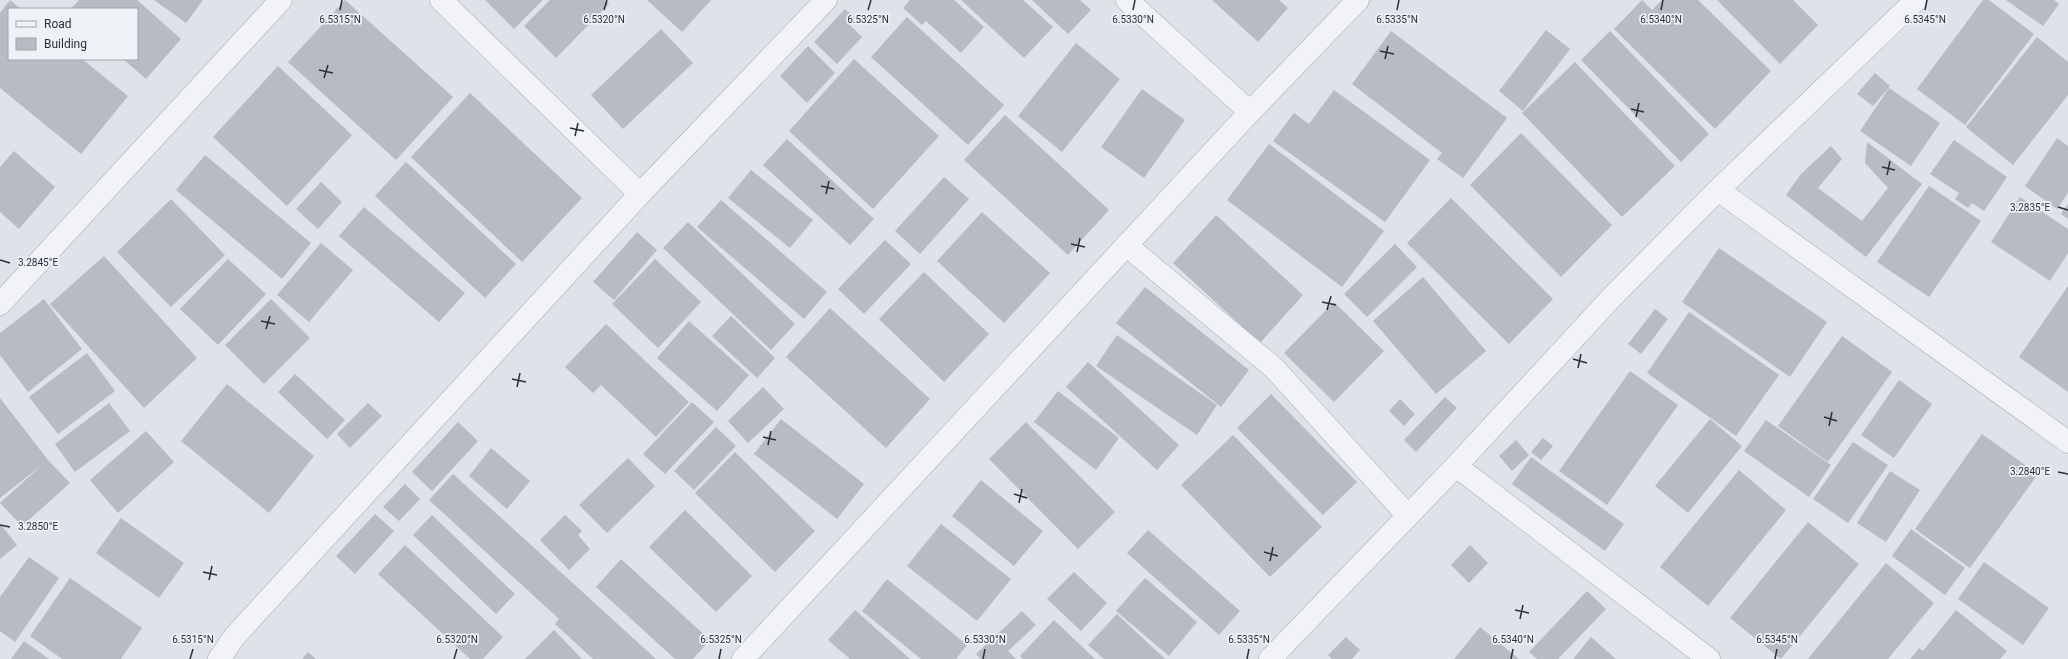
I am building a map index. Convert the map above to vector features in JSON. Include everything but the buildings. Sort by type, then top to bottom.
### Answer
[{"type":"street","points":[[0,304],[281,0]]},
{"type":"street","points":[[441,0],[640,194]]},
{"type":"street","points":[[219,659],[235,636],[640,194],[826,0]]},
{"type":"street","points":[[1127,0],[1250,112]]},
{"type":"street","points":[[743,659],[1250,112],[1358,0]]},
{"type":"street","points":[[1270,659],[1456,466],[1613,296],[1718,190],[1916,0]]},
{"type":"street","points":[[1718,190],[2068,442]]},
{"type":"street","points":[[1126,245],[1274,368],[1408,516]]},
{"type":"street","points":[[1456,466],[1709,659]]}]
